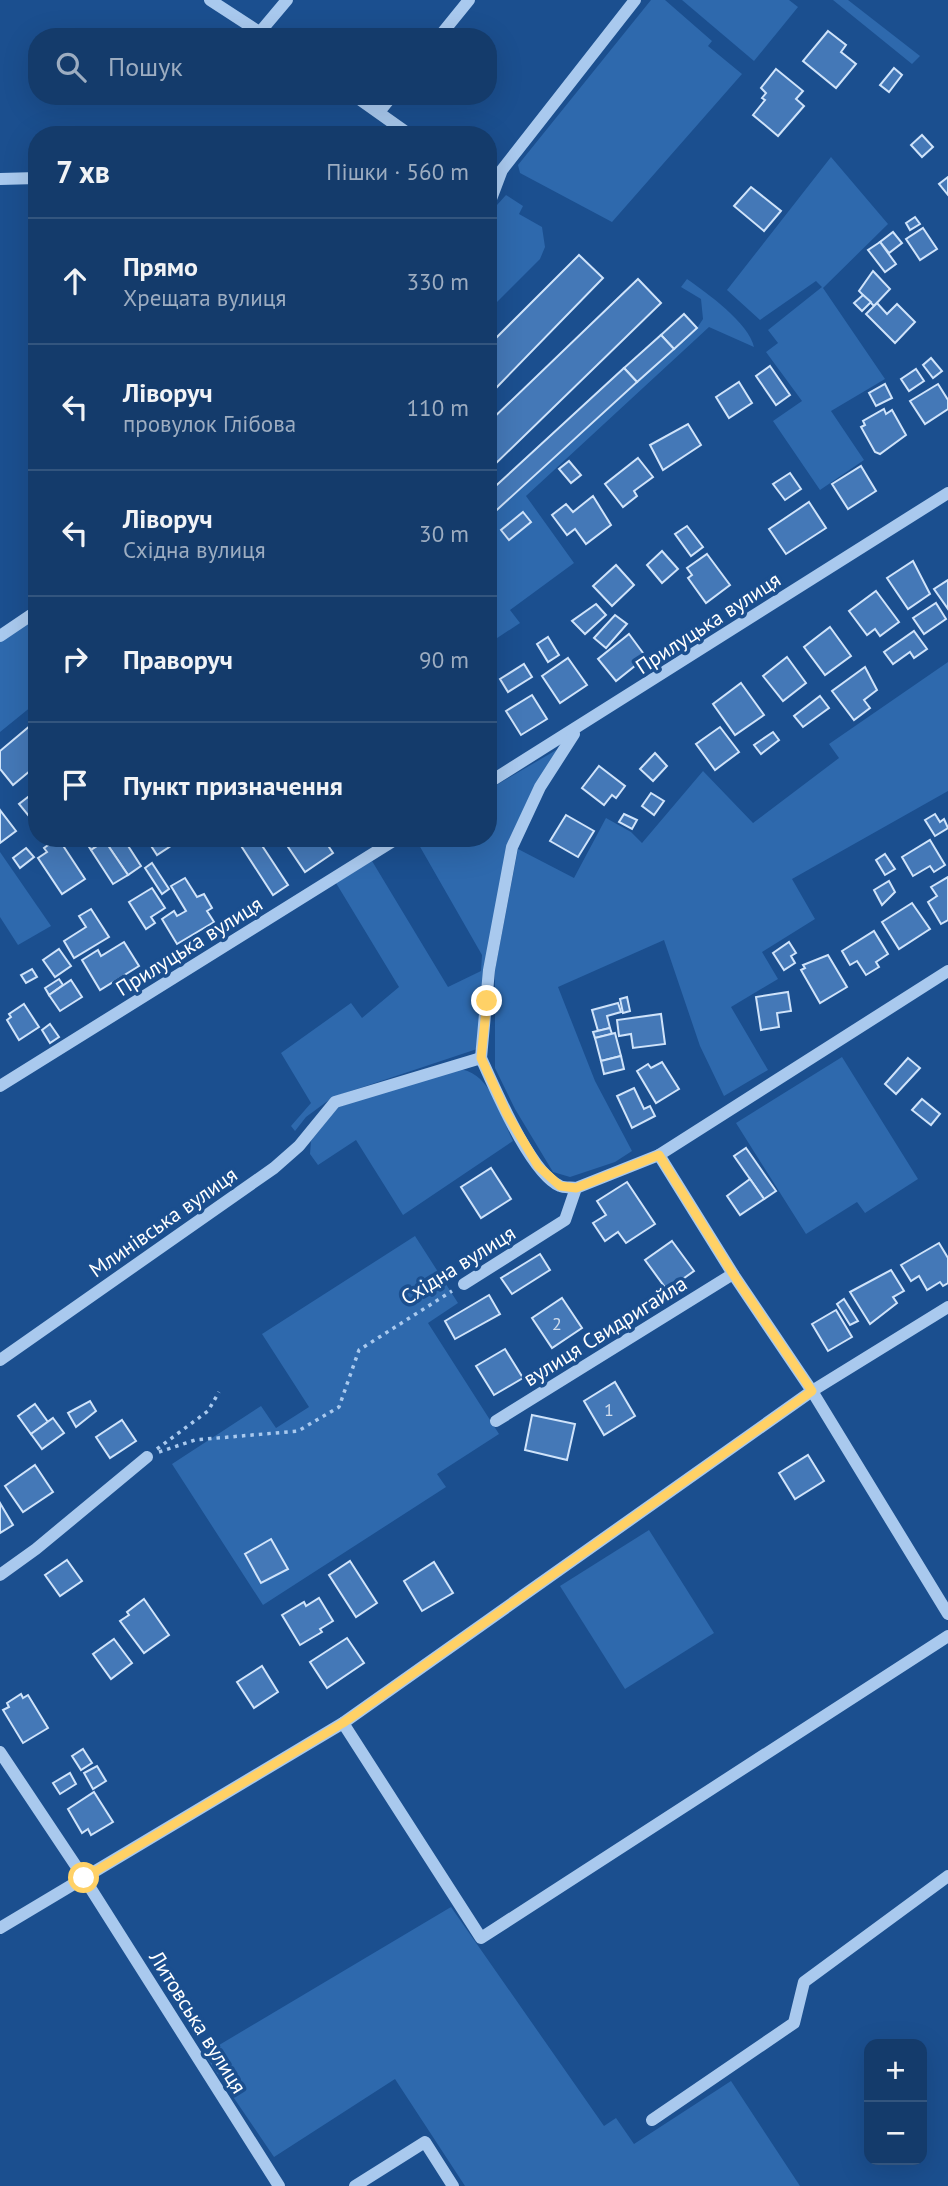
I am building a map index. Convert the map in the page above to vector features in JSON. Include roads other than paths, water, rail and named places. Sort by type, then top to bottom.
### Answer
[{"type":"street","points":[[210,0],[254,28]]},
{"type":"street","points":[[268,28],[287,0]]},
{"type":"street","points":[[446,28],[469,0]]},
{"type":"street","points":[[497,177],[635,0]]},
{"type":"street","points":[[368,105],[398,126]]},
{"type":"street","points":[[379,112],[385,105]]},
{"type":"street","points":[[0,179],[28,178]]},
{"type":"street","name":"Прилуцька вулиця","points":[[497,778],[576,731],[948,494]]},
{"type":"street","points":[[0,636],[28,617]]},
{"type":"street","points":[[576,731],[540,787],[512,847],[489,970],[481,1058],[507,1114],[538,1166],[560,1186],[576,1188],[659,1155],[948,971]]},
{"type":"street","name":"Прилуцька вулиця","points":[[0,1086],[384,847]]},
{"type":"street","name":"Млинівська вулиця","points":[[0,1360],[274,1168],[299,1146],[335,1102],[481,1058]]},
{"type":"street","points":[[659,1155],[733,1274],[812,1391],[948,1614]]},
{"type":"street","name":"Східна вулиця","points":[[464,1284],[565,1220],[576,1188]]},
{"type":"street","name":"вулиця Свидригайла","points":[[496,1421],[733,1274]]},
{"type":"street","points":[[0,1928],[343,1723],[812,1391],[948,1307]]},
{"type":"street","points":[[0,1575],[36,1549],[147,1457]]},
{"type":"street","points":[[343,1723],[481,1938],[948,1636]]},
{"type":"street","points":[[0,1752],[84,1878]]},
{"type":"street","points":[[652,2120],[794,2023],[804,1982],[948,1876]]},
{"type":"street","name":"Литовська вулиця","points":[[84,1878],[279,2186]]},
{"type":"street","points":[[355,2186],[425,2142],[453,2186]]}]
